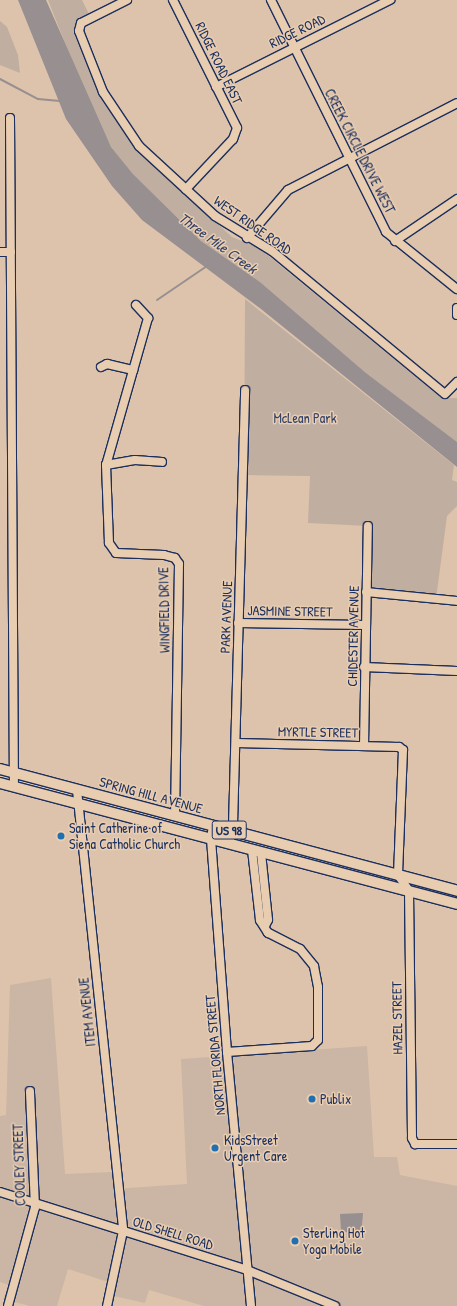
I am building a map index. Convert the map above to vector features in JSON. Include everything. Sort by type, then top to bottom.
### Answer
[{"type":"main road","name":"SPRING HILL AVENUE","points":[[0,769],[457,891]]},
{"type":"main road","name":"SPRING HILL AVENUE","points":[[0,783],[457,904]]},
{"type":"street","name":"WEST RIDGE ROAD","points":[[126,0],[81,23],[79,32],[103,92],[139,146],[186,189],[247,238],[272,251],[445,394],[457,382]]},
{"type":"street","name":"RIDGE ROAD EAST","points":[[174,0],[237,128],[233,139],[186,189]]},
{"type":"street","name":"CREEK CIRCLE DRIVE WEST","points":[[271,0],[348,161],[386,232],[395,241],[457,289]]},
{"type":"street","name":"RIDGE ROAD","points":[[216,87],[390,0]]},
{"type":"street","points":[[247,238],[288,190],[348,161],[457,104]]},
{"type":"street","points":[[10,118],[14,786]]},
{"type":"street","points":[[395,241],[457,200]]},
{"type":"street","points":[[0,252],[11,252]]},
{"type":"street","name":"WINGFIELD DRIVE","points":[[136,305],[148,318],[106,465],[109,543],[116,553],[164,554],[175,558],[179,564],[176,815]]},
{"type":"street","points":[[457,308],[457,315]]},
{"type":"street","points":[[101,367],[107,364],[133,370]]},
{"type":"street","name":"PARK AVENUE","points":[[230,844],[233,831],[236,743],[245,390]]},
{"type":"street","points":[[106,465],[134,460],[162,462]]},
{"type":"street","name":"CHIDESTER AVENUE","points":[[364,746],[364,667],[368,526]]},
{"type":"street","points":[[366,592],[457,601]]},
{"type":"street","name":"JASMINE STREET","points":[[238,623],[365,624]]},
{"type":"street","points":[[364,667],[457,672]]},
{"type":"street","name":"MYRTLE STREET","points":[[236,743],[399,747],[403,750],[398,876]]},
{"type":"street","name":"ITEM AVENUE","points":[[78,790],[123,1231],[107,1306]]},
{"type":"street","name":"NORTH FLORIDA STREET","points":[[213,826],[210,839],[227,1052],[251,1306]]},
{"type":"street","points":[[227,1052],[316,1044],[318,987],[314,966],[300,949],[274,937],[260,920],[257,851]]},
{"type":"street","points":[[398,876],[409,891]]},
{"type":"street","name":"HAZEL STREET","points":[[409,891],[412,1138],[415,1144],[457,1144]]},
{"type":"street","name":"COOLEY STREET","points":[[8,1306],[36,1203],[30,1091]]},
{"type":"street","name":"OLD SHELL ROAD","points":[[0,1192],[247,1270],[335,1306]]},
{"type":"shaded area","points":[[18,0],[46,0],[111,147],[133,174],[201,241],[260,282],[366,373],[457,442],[457,467],[261,309],[142,220],[112,186],[66,119]]},
{"type":"shaded area","points":[[51,978],[65,1174],[112,1172],[114,1189],[187,1184],[181,1059],[367,1046],[374,1157],[397,1157],[400,1175],[457,1186],[457,1306],[204,1306],[149,1290],[145,1303],[105,1294],[108,1282],[68,1269],[57,1306],[30,1306],[3,1299],[9,1285],[0,1282],[0,1116],[6,1115],[10,985]]},
{"type":"shaded area","points":[[363,1213],[361,1238],[341,1230],[340,1214]]},
{"type":"green space","points":[[48,0],[82,0],[89,14],[76,23],[73,31],[99,95],[134,147],[232,237],[259,248],[441,398],[457,398],[457,442],[366,373],[260,282],[201,241],[133,174],[111,147],[82,86]]},
{"type":"green space","points":[[0,21],[7,27],[18,55],[20,73],[0,65]]},
{"type":"green space","name":"McLean Park","points":[[245,299],[454,465],[452,480],[457,482],[457,506],[447,516],[436,599],[366,592],[368,526],[308,523],[310,476],[244,475]]},
{"type":"waterway","points":[[0,79],[38,99],[60,101]]},
{"type":"waterway","points":[[157,300],[207,266]]},
{"type":"place","name":"Saint Catherine of Siena Catholic Church","points":[[61,836]]},
{"type":"place","name":"Publix","points":[[312,1099]]},
{"type":"place","name":"KidsStreet Urgent Care","points":[[215,1148]]},
{"type":"place","name":"Sterling Hot Yoga Mobile","points":[[295,1241]]},
{"type":"water label","name":"Three Mile Creek","points":[[218,243]]}]
